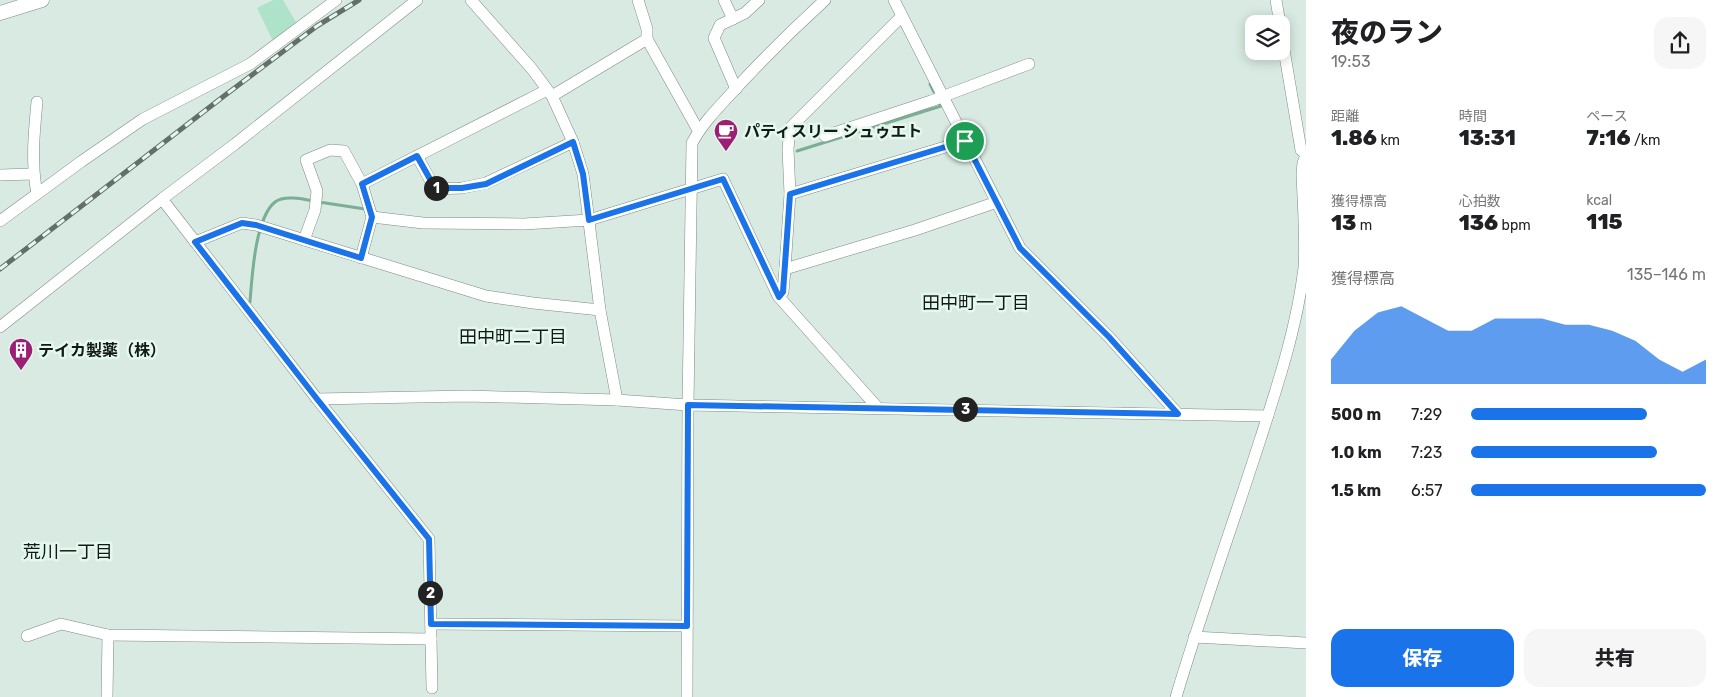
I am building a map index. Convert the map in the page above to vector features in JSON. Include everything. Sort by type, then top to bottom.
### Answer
[{"type":"main road","points":[[0,13],[42,0]]},
{"type":"street","points":[[0,221],[143,119],[250,64],[336,0]]},
{"type":"street","points":[[0,327],[417,0]]},
{"type":"street","points":[[471,0],[532,69],[549,93],[573,142],[583,174],[600,310],[617,400]]},
{"type":"street","points":[[638,0],[648,29],[647,40],[698,130]]},
{"type":"street","points":[[724,0],[733,19]]},
{"type":"street","points":[[736,89],[714,38],[720,25],[745,13],[759,0]]},
{"type":"street","points":[[687,697],[688,405],[692,143],[698,130],[736,89],[825,0]]},
{"type":"street","points":[[894,0],[1020,248],[1109,337],[1178,414]]},
{"type":"street","points":[[1276,0],[1278,15]]},
{"type":"street","points":[[779,297],[783,292],[790,194],[788,149],[790,128],[901,17]]},
{"type":"street","points":[[362,184],[549,93],[647,40]]},
{"type":"street","points":[[1176,697],[1194,637],[1228,541],[1278,386],[1295,320],[1304,266],[1305,236],[1302,173],[1306,155],[1300,150],[1286,60]]},
{"type":"street","points":[[825,136],[1029,64]]},
{"type":"street","points":[[37,102],[33,143],[33,174],[37,194]]},
{"type":"street","points":[[790,194],[965,141]]},
{"type":"street","points":[[417,156],[435,188],[462,188],[486,184],[573,142]]},
{"type":"street","points":[[304,240],[315,210],[317,190],[306,160],[330,150],[344,151],[362,184],[372,217],[361,258]]},
{"type":"street","points":[[0,175],[33,174]]},
{"type":"street","points":[[372,217],[423,223],[524,224],[589,220],[723,179],[779,297],[878,408]]},
{"type":"street","points":[[162,199],[317,399],[429,539],[432,688]]},
{"type":"street","points":[[785,268],[915,230],[997,202]]},
{"type":"street","points":[[195,242],[242,223],[256,225],[486,296],[600,310]]},
{"type":"street","points":[[317,399],[467,396],[617,400],[688,405],[1268,416]]},
{"type":"street","points":[[27,636],[61,624],[108,635],[431,639]]},
{"type":"street","points":[[431,624],[687,626]]},
{"type":"street","points":[[107,697],[108,635]]},
{"type":"street","points":[[1194,637],[1306,642]]},
{"type":"green space","points":[[273,0],[283,0],[297,24],[273,41],[257,8]]},
{"type":"waterway","points":[[930,84],[934,92]]},
{"type":"waterway","points":[[797,151],[941,106],[939,102]]},
{"type":"waterway","points":[[250,302],[256,249],[259,234],[268,210],[275,202],[283,199],[294,198],[313,201]]},
{"type":"waterway","points":[[319,202],[365,209]]},
{"type":"railway","points":[[0,269],[317,26],[359,0]]},
{"type":"place","name":"パティスリー シュゥエト","points":[[726,152]]},
{"type":"place","name":"テイカ製薬（株）","points":[[21,371]]},
{"type":"district","name":"田中町一丁目","points":[[976,303]]},
{"type":"district","name":"田中町二丁目","points":[[513,337]]},
{"type":"district","name":"荒川一丁目","points":[[68,552]]},
{"type":"route","points":[[965,141],[1020,248],[1109,337],[1178,414],[688,405],[687,626],[431,624],[429,539],[195,242],[242,223],[256,225],[361,258],[372,217],[362,184],[417,156],[435,188],[462,188],[486,184],[573,142],[583,174],[589,220],[723,179],[779,297],[783,292],[790,194],[965,141]]}]
